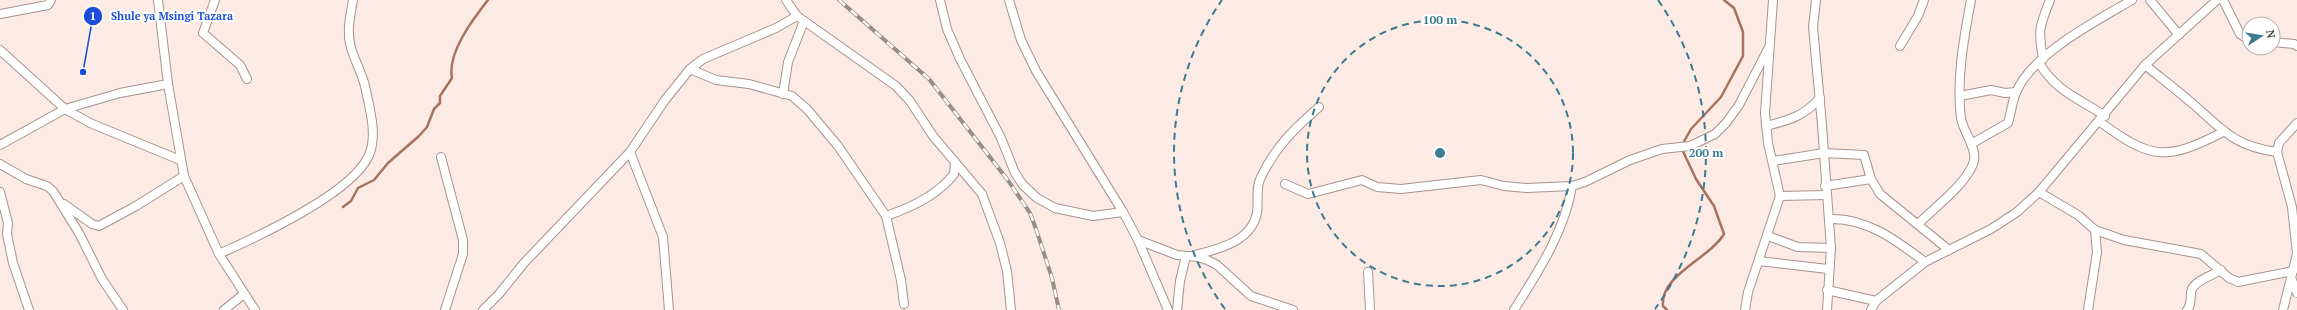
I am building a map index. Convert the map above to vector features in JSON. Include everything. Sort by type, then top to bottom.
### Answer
[{"type":"street","points":[[0,14],[38,8],[48,5],[51,0]]},
{"type":"street","points":[[158,0],[168,84],[184,176],[219,254],[255,310]]},
{"type":"street","points":[[215,0],[203,33],[240,65],[247,80]]},
{"type":"street","points":[[219,254],[266,232],[330,196],[342,188],[360,170],[370,154],[372,137],[370,113],[364,83],[349,39],[349,23],[353,0]]},
{"type":"street","points":[[786,0],[800,19],[858,57],[896,86],[910,101],[924,124],[954,162],[982,194],[993,221],[1007,272],[1011,310]]},
{"type":"street","points":[[940,0],[947,29],[960,59],[1001,138],[1015,173],[1023,185],[1037,198],[1055,208],[1093,216],[1123,212]]},
{"type":"street","points":[[1009,0],[1021,40],[1036,71],[1123,212],[1138,240],[1168,310]]},
{"type":"street","points":[[1748,309],[1748,292],[1768,236],[1780,196],[1766,126],[1764,97],[1772,0]]},
{"type":"street","points":[[1816,0],[1813,27],[1820,98],[1831,248],[1828,270],[1827,310]]},
{"type":"street","points":[[1900,46],[1918,16],[1924,0]]},
{"type":"street","points":[[1918,224],[1959,183],[1970,170],[1974,162],[1974,154],[1963,129],[1960,96],[1963,54],[1971,0]]},
{"type":"street","points":[[2050,0],[2041,20],[2038,34],[2041,61],[2050,79],[2060,89],[2102,119],[2125,140],[2155,153],[2166,154],[2202,143],[2222,132]]},
{"type":"street","points":[[1970,144],[2008,123],[2016,92],[2028,73],[2041,61],[2073,34],[2132,0]]},
{"type":"street","points":[[2150,0],[2179,35]]},
{"type":"street","points":[[1871,310],[1876,301],[1925,262],[1991,229],[2017,212],[2040,192],[2102,119],[2145,65],[2217,0]]},
{"type":"street","points":[[2223,0],[2241,35]]},
{"type":"street","points":[[483,310],[499,294],[524,263],[630,152],[664,100],[690,69],[703,59],[800,19]]},
{"type":"street","points":[[783,94],[788,62],[800,19]]},
{"type":"street","points":[[2281,43],[2297,46]]},
{"type":"street","points":[[1285,184],[1308,194],[1362,180],[1376,187],[1401,190],[1481,180],[1504,186],[1527,188],[1572,186],[1597,177],[1641,156],[1662,149],[1690,146],[1715,134],[1726,123],[1739,105],[1769,47]]},
{"type":"street","points":[[0,50],[65,109],[90,123],[180,160]]},
{"type":"street","points":[[2145,65],[2208,117],[2222,132],[2240,143],[2258,149],[2277,152]]},
{"type":"street","points":[[690,69],[716,80],[749,84],[798,100],[838,146],[886,216],[901,280],[904,304]]},
{"type":"street","points":[[0,145],[65,109],[120,93],[168,84]]},
{"type":"street","points":[[1960,96],[1991,90],[2005,93],[2016,92]]},
{"type":"street","points":[[1766,126],[1796,118],[1809,110],[1820,98]]},
{"type":"street","points":[[1189,256],[1229,246],[1241,237],[1257,215],[1259,183],[1275,151],[1288,133],[1319,107]]},
{"type":"street","points":[[2283,310],[2292,280],[2297,254],[2292,207],[2277,152],[2279,143],[2297,123]]},
{"type":"street","points":[[630,152],[663,237],[669,310]]},
{"type":"street","points":[[1773,161],[1824,153],[1864,155],[1871,179],[1880,194],[1949,250]]},
{"type":"street","points":[[441,157],[463,240],[463,254],[445,310]]},
{"type":"street","points":[[886,216],[918,203],[944,184],[954,174],[954,162]]},
{"type":"street","points":[[0,164],[26,180],[46,186],[62,202],[92,224],[99,226],[136,206],[184,176]]},
{"type":"street","points":[[1780,196],[1826,190],[1871,179]]},
{"type":"street","points":[[1514,310],[1554,242],[1569,206],[1572,186]]},
{"type":"street","points":[[0,192],[8,223],[7,234],[13,263],[29,310]]},
{"type":"street","points":[[2040,192],[2078,215],[2095,230],[2124,240],[2201,254],[2238,282],[2294,271]]},
{"type":"street","points":[[62,202],[102,279],[123,310]]},
{"type":"street","points":[[1829,219],[1845,219],[1867,226],[1888,236],[1925,262]]},
{"type":"street","points":[[2088,310],[2097,252],[2095,230]]},
{"type":"street","points":[[1768,236],[1798,247],[1831,248]]},
{"type":"street","points":[[1138,240],[1177,255],[1198,257],[1217,265],[1251,296],[1293,310]]},
{"type":"street","points":[[1177,310],[1180,281],[1189,256]]},
{"type":"street","points":[[1759,261],[1828,270]]},
{"type":"street","points":[[2187,310],[2191,305],[2191,290],[2195,284],[2221,270]]},
{"type":"street","points":[[1368,272],[1370,310]]},
{"type":"street","points":[[2292,280],[2297,293]]},
{"type":"street","points":[[1827,290],[1876,301]]},
{"type":"street","points":[[224,310],[244,294]]},
{"type":"waterway","points":[[343,207],[351,201],[358,188],[374,180],[388,163],[427,127],[434,109],[440,103],[440,96],[452,78],[451,68],[457,47],[469,26],[488,0]]},
{"type":"waterway","points":[[1667,310],[1663,306],[1664,295],[1669,285],[1677,276],[1717,243],[1724,234],[1714,206],[1696,179],[1681,147],[1691,129],[1721,97],[1743,56],[1743,32],[1734,8],[1724,0]]},
{"type":"railway","points":[[839,0],[929,79],[1007,179],[1030,213],[1052,278],[1059,310]]},
{"type":"place","name":"Shule ya Msingi Tazara","points":[[83,72]]}]
